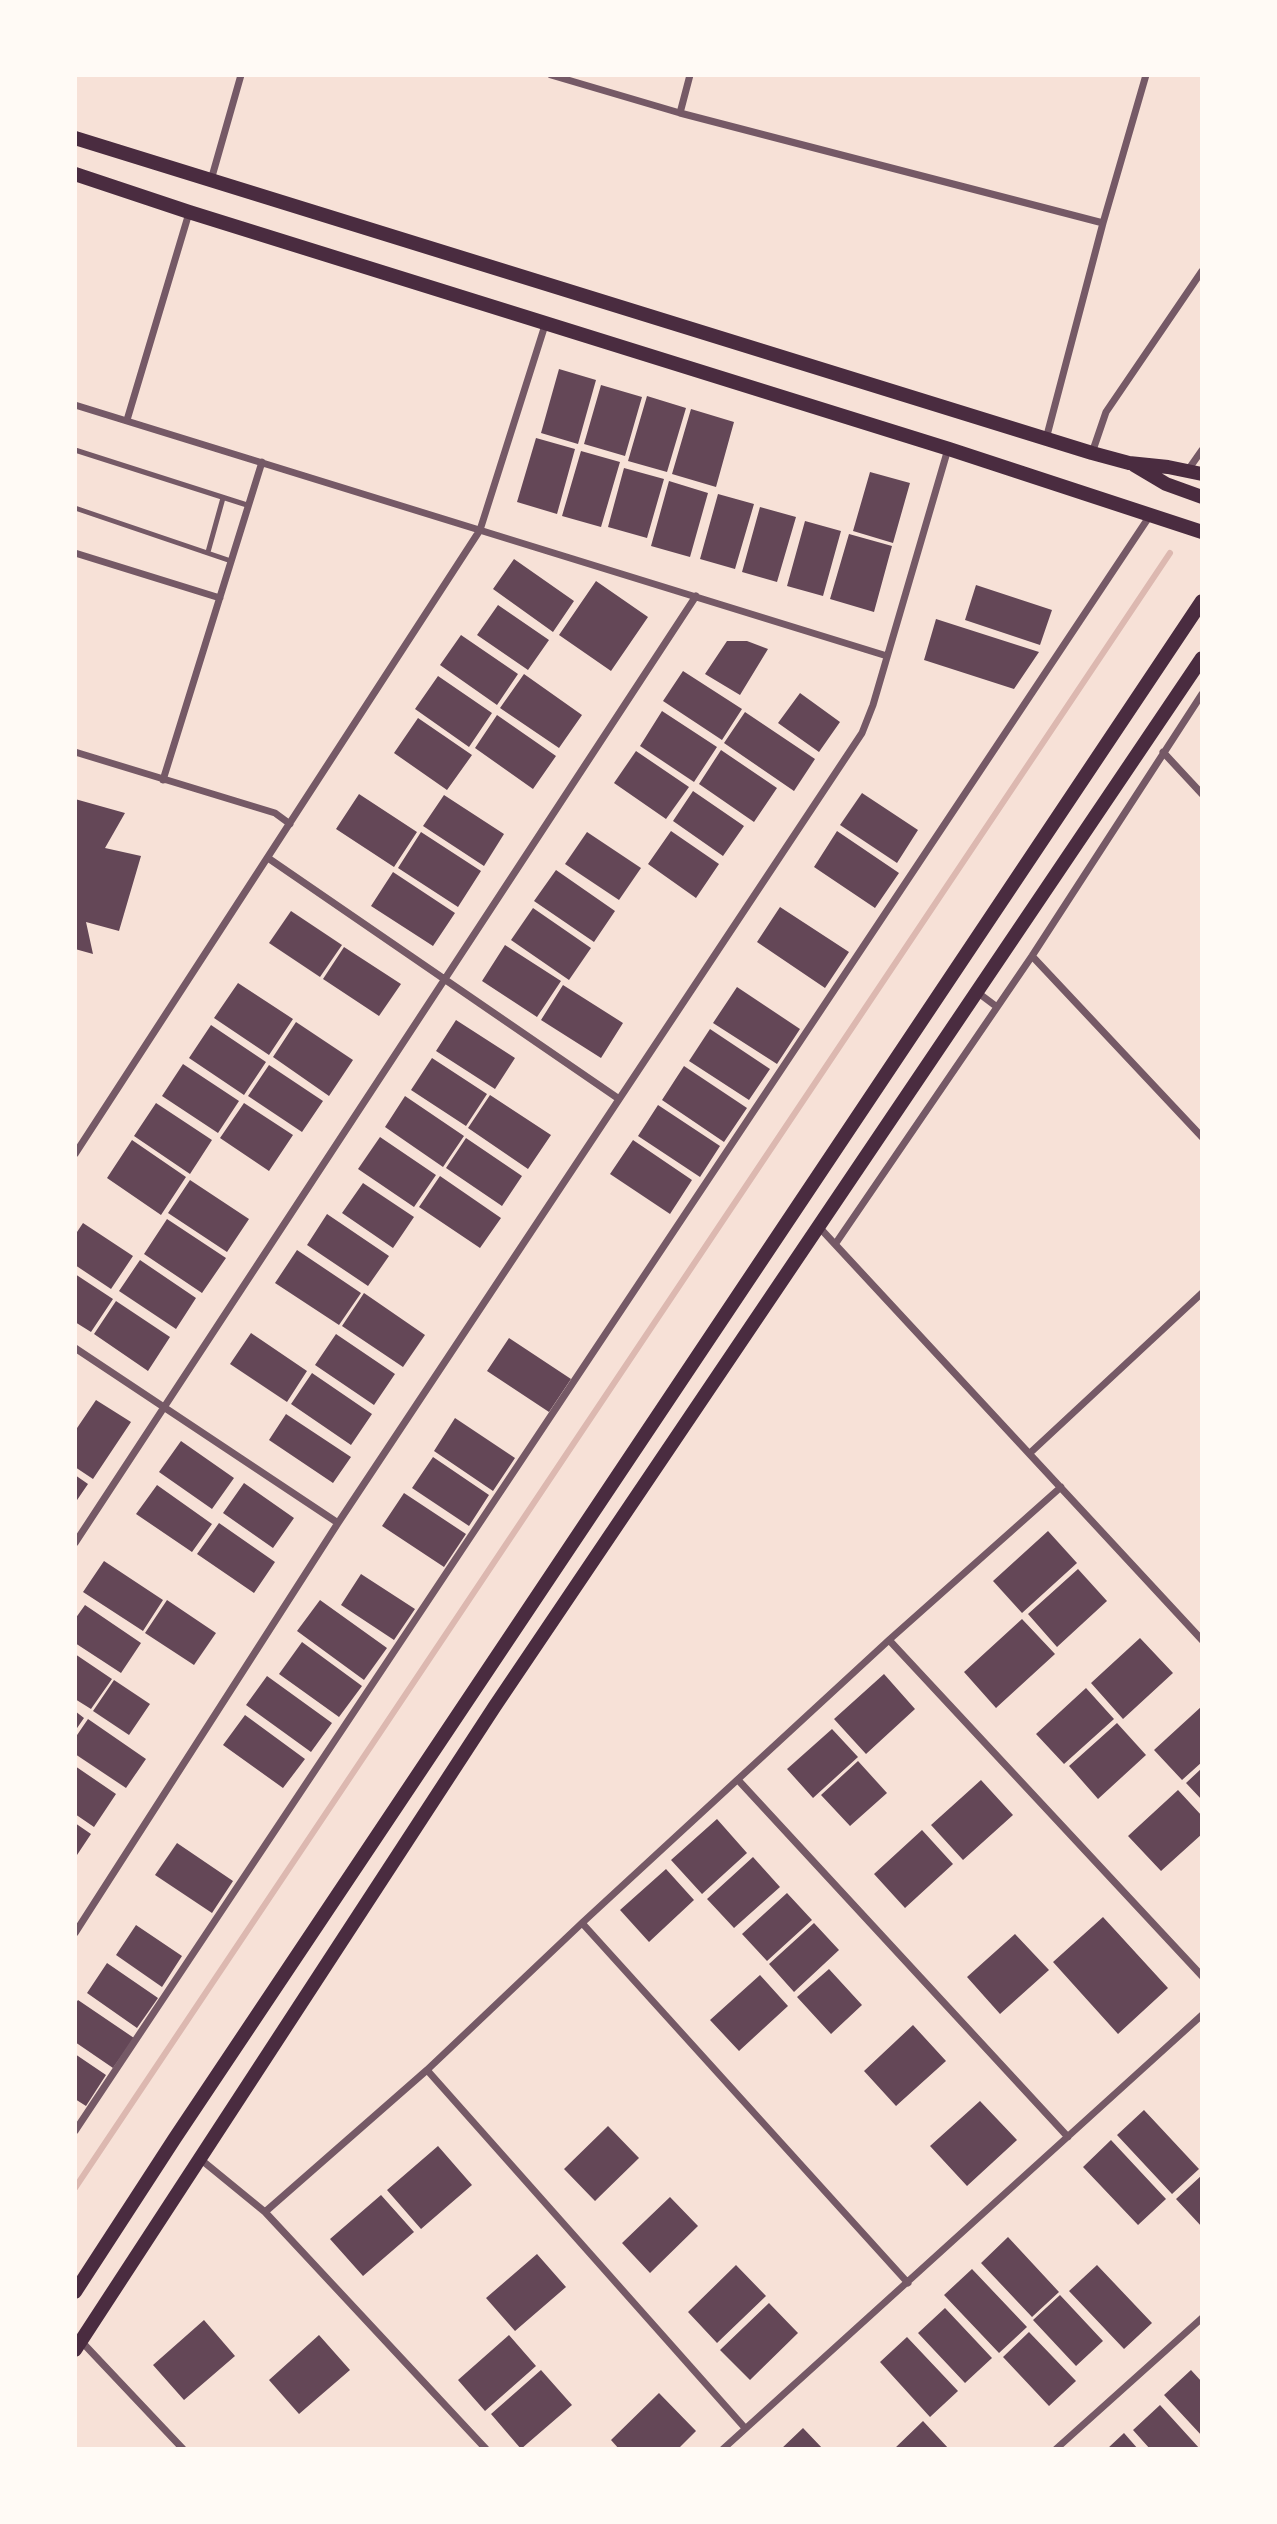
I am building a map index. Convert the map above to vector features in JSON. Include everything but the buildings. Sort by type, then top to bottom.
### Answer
[{"type":"main road","points":[[75,138],[1092,453],[1129,463],[1195,472]]},
{"type":"main road","points":[[75,174],[948,449],[1202,532]]},
{"type":"main road","points":[[1129,463],[1166,484],[1202,497]]},
{"type":"main road","points":[[75,2292],[175,2138],[1202,601]]},
{"type":"main road","points":[[78,2345],[495,1706],[1202,659]]},
{"type":"street","points":[[211,180],[241,75]]},
{"type":"street","points":[[551,75],[680,113],[1103,222]]},
{"type":"street","points":[[680,113],[690,75]]},
{"type":"street","points":[[1046,439],[1143,76]]},
{"type":"street","points":[[127,420],[189,212]]},
{"type":"street","points":[[1092,453],[1106,412],[1202,271]]},
{"type":"street","points":[[75,1154],[480,530],[546,322]]},
{"type":"street","points":[[75,405],[887,656]]},
{"type":"street","points":[[75,1933],[338,1523],[862,733],[873,705],[948,449]]},
{"type":"street","points":[[1195,472],[1202,450]]},
{"type":"street","points":[[163,780],[262,462]]},
{"type":"street","points":[[75,2131],[1151,514]]},
{"type":"street","points":[[75,553],[220,598]]},
{"type":"street","points":[[75,1543],[696,596]]},
{"type":"street","points":[[836,1243],[1032,956],[1202,694]]},
{"type":"street","points":[[75,752],[275,813],[290,824]]},
{"type":"street","points":[[1163,752],[1202,794]]},
{"type":"street","points":[[268,858],[619,1099]]},
{"type":"street","points":[[1032,956],[1202,1137]]},
{"type":"street","points":[[977,992],[998,1007]]},
{"type":"street","points":[[819,1227],[1202,1640]]},
{"type":"street","points":[[1030,1453],[1202,1293]]},
{"type":"street","points":[[75,1348],[338,1523]]},
{"type":"street","points":[[265,2212],[427,2070],[889,1640],[1061,1487]]},
{"type":"street","points":[[889,1640],[1202,1976]]},
{"type":"street","points":[[739,1781],[1068,2137]]},
{"type":"street","points":[[582,1923],[908,2283]]},
{"type":"street","points":[[723,2449],[1202,2015]]},
{"type":"street","points":[[427,2070],[745,2428]]},
{"type":"street","points":[[198,2158],[265,2212],[486,2449]]},
{"type":"street","points":[[1056,2449],[1202,2318]]},
{"type":"street","points":[[78,2345],[183,2449]]},
{"type":"lane","points":[[75,450],[247,505]]},
{"type":"lane","points":[[208,552],[223,498]]},
{"type":"lane","points":[[75,508],[231,561]]},
{"type":"waterway","points":[[75,2188],[1170,553]]}]
